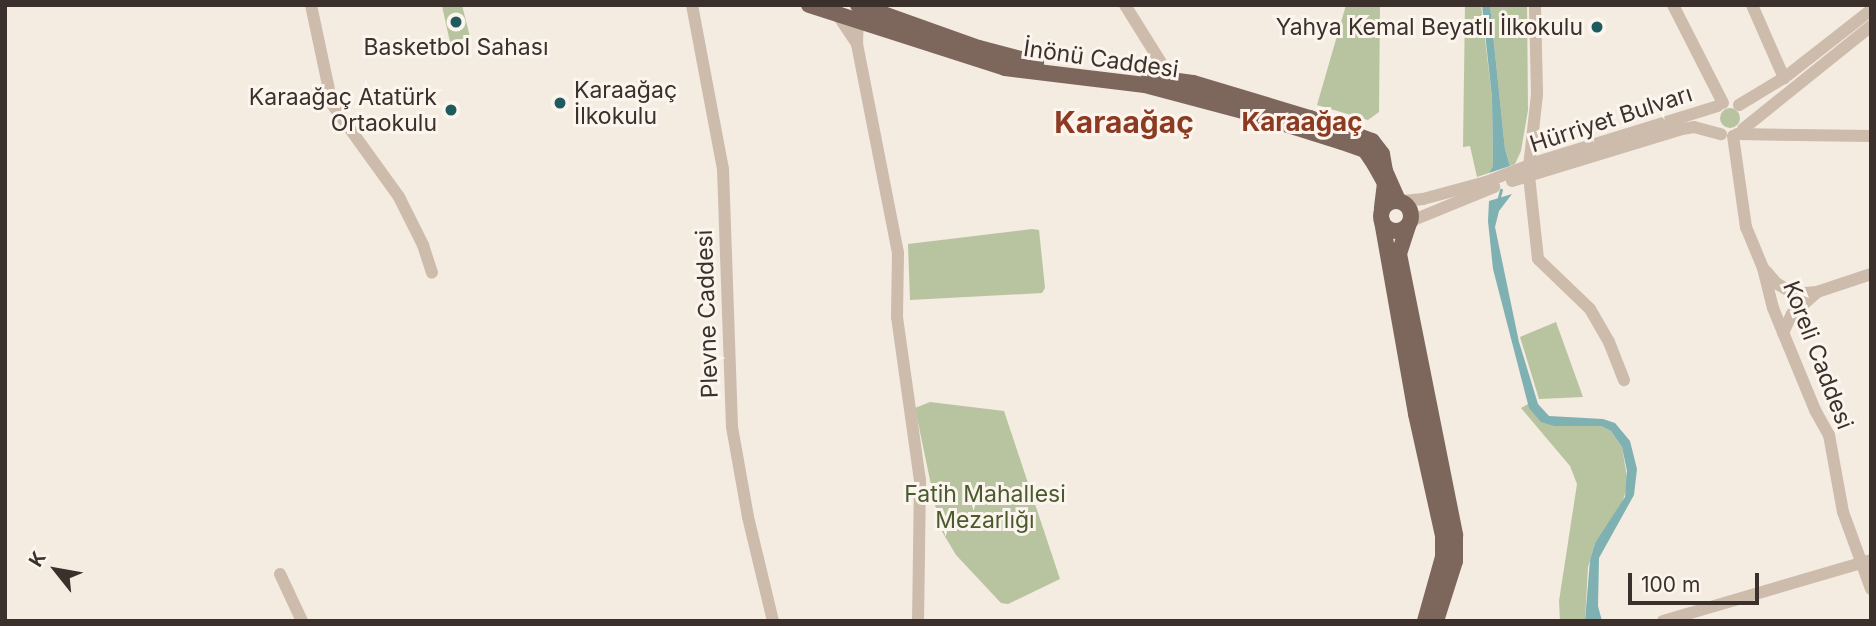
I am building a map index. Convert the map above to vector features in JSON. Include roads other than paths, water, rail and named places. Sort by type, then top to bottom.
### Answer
[{"type":"main road","name":"İnönü Caddesi","points":[[809,5],[837,10],[858,9],[1022,60],[1193,83],[1310,118],[1372,141],[1382,154],[1385,171],[1400,201]]},
{"type":"main road","name":"İnönü Caddesi","points":[[858,9],[1005,68],[1094,77],[1182,94],[1365,150],[1385,183],[1382,215],[1416,414],[1443,536],[1443,557],[1424,621]]},
{"type":"main road","points":[[1409,223],[1394,231],[1382,215],[1388,202],[1400,201],[1410,208],[1409,223],[1399,254],[1455,535],[1455,561],[1436,621]]},
{"type":"street","points":[[311,5],[332,104],[399,197],[423,245],[432,273]]},
{"type":"street","name":"Plevne Caddesi","points":[[692,5],[723,169],[732,427],[748,517],[773,621]]},
{"type":"street","points":[[1125,5],[1182,94]]},
{"type":"street","points":[[1535,5],[1537,94],[1523,174],[1538,259],[1590,309],[1609,342],[1624,380]]},
{"type":"street","points":[[1673,5],[1721,105]]},
{"type":"street","points":[[1752,5],[1784,78]]},
{"type":"street","points":[[858,9],[857,44],[898,253],[897,317],[920,480],[919,621]]},
{"type":"street","points":[[837,10],[857,44]]},
{"type":"street","points":[[1721,105],[1739,105],[1784,78],[1871,10]]},
{"type":"street","points":[[1733,133],[1871,26]]},
{"type":"street","points":[[1721,105],[1713,121],[1733,133]]},
{"type":"street","name":"Hürriyet Bulvarı","points":[[1523,174],[1721,105]]},
{"type":"street","points":[[1733,133],[1746,114],[1739,105]]},
{"type":"street","name":"Hürriyet Bulvarı","points":[[1523,174],[1694,127],[1733,133],[1871,136]]},
{"type":"street","name":"Koreli Caddesi","points":[[1733,133],[1746,227],[1763,268],[1773,308],[1815,410],[1829,435],[1843,512],[1865,561],[1871,589]]},
{"type":"street","points":[[1400,201],[1423,199],[1523,174]]},
{"type":"street","points":[[1409,223],[1486,185]]},
{"type":"street","points":[[1763,268],[1776,283],[1794,294],[1817,292],[1871,274]]},
{"type":"street","points":[[1783,333],[1792,314],[1817,292]]},
{"type":"street","points":[[1663,621],[1865,561]]},
{"type":"street","points":[[280,574],[302,621]]},
{"type":"water","points":[[1482,5],[1490,5],[1505,149],[1510,166],[1489,173],[1493,166],[1492,98]]},
{"type":"water","points":[[1512,194],[1499,211],[1495,227],[1519,342],[1538,404],[1549,416],[1603,419],[1615,423],[1630,441],[1637,469],[1634,495],[1599,558],[1598,606],[1602,621],[1585,621],[1590,560],[1595,543],[1625,497],[1627,471],[1622,447],[1611,431],[1601,426],[1554,426],[1541,422],[1529,408],[1493,269],[1488,221],[1489,201]]},
{"type":"waterway","points":[[1498,201],[1501,190]]},
{"type":"place","name":"Basketbol Sahası","points":[[456,22]]},
{"type":"place","name":"Yahya Kemal Beyatlı İlkokulu","points":[[1597,27]]},
{"type":"place","name":"Karaağaç İlkokulu","points":[[560,103]]},
{"type":"place","name":"Karaağaç Atatürk Ortaokulu","points":[[451,110]]},
{"type":"district","name":"Karaağaç","points":[[1124,122]]},
{"type":"district","name":"Karaağaç","points":[[1302,122]]},
{"type":"park label","name":"Fatih Mahallesi Mezarlığı","points":[[985,507]]}]
